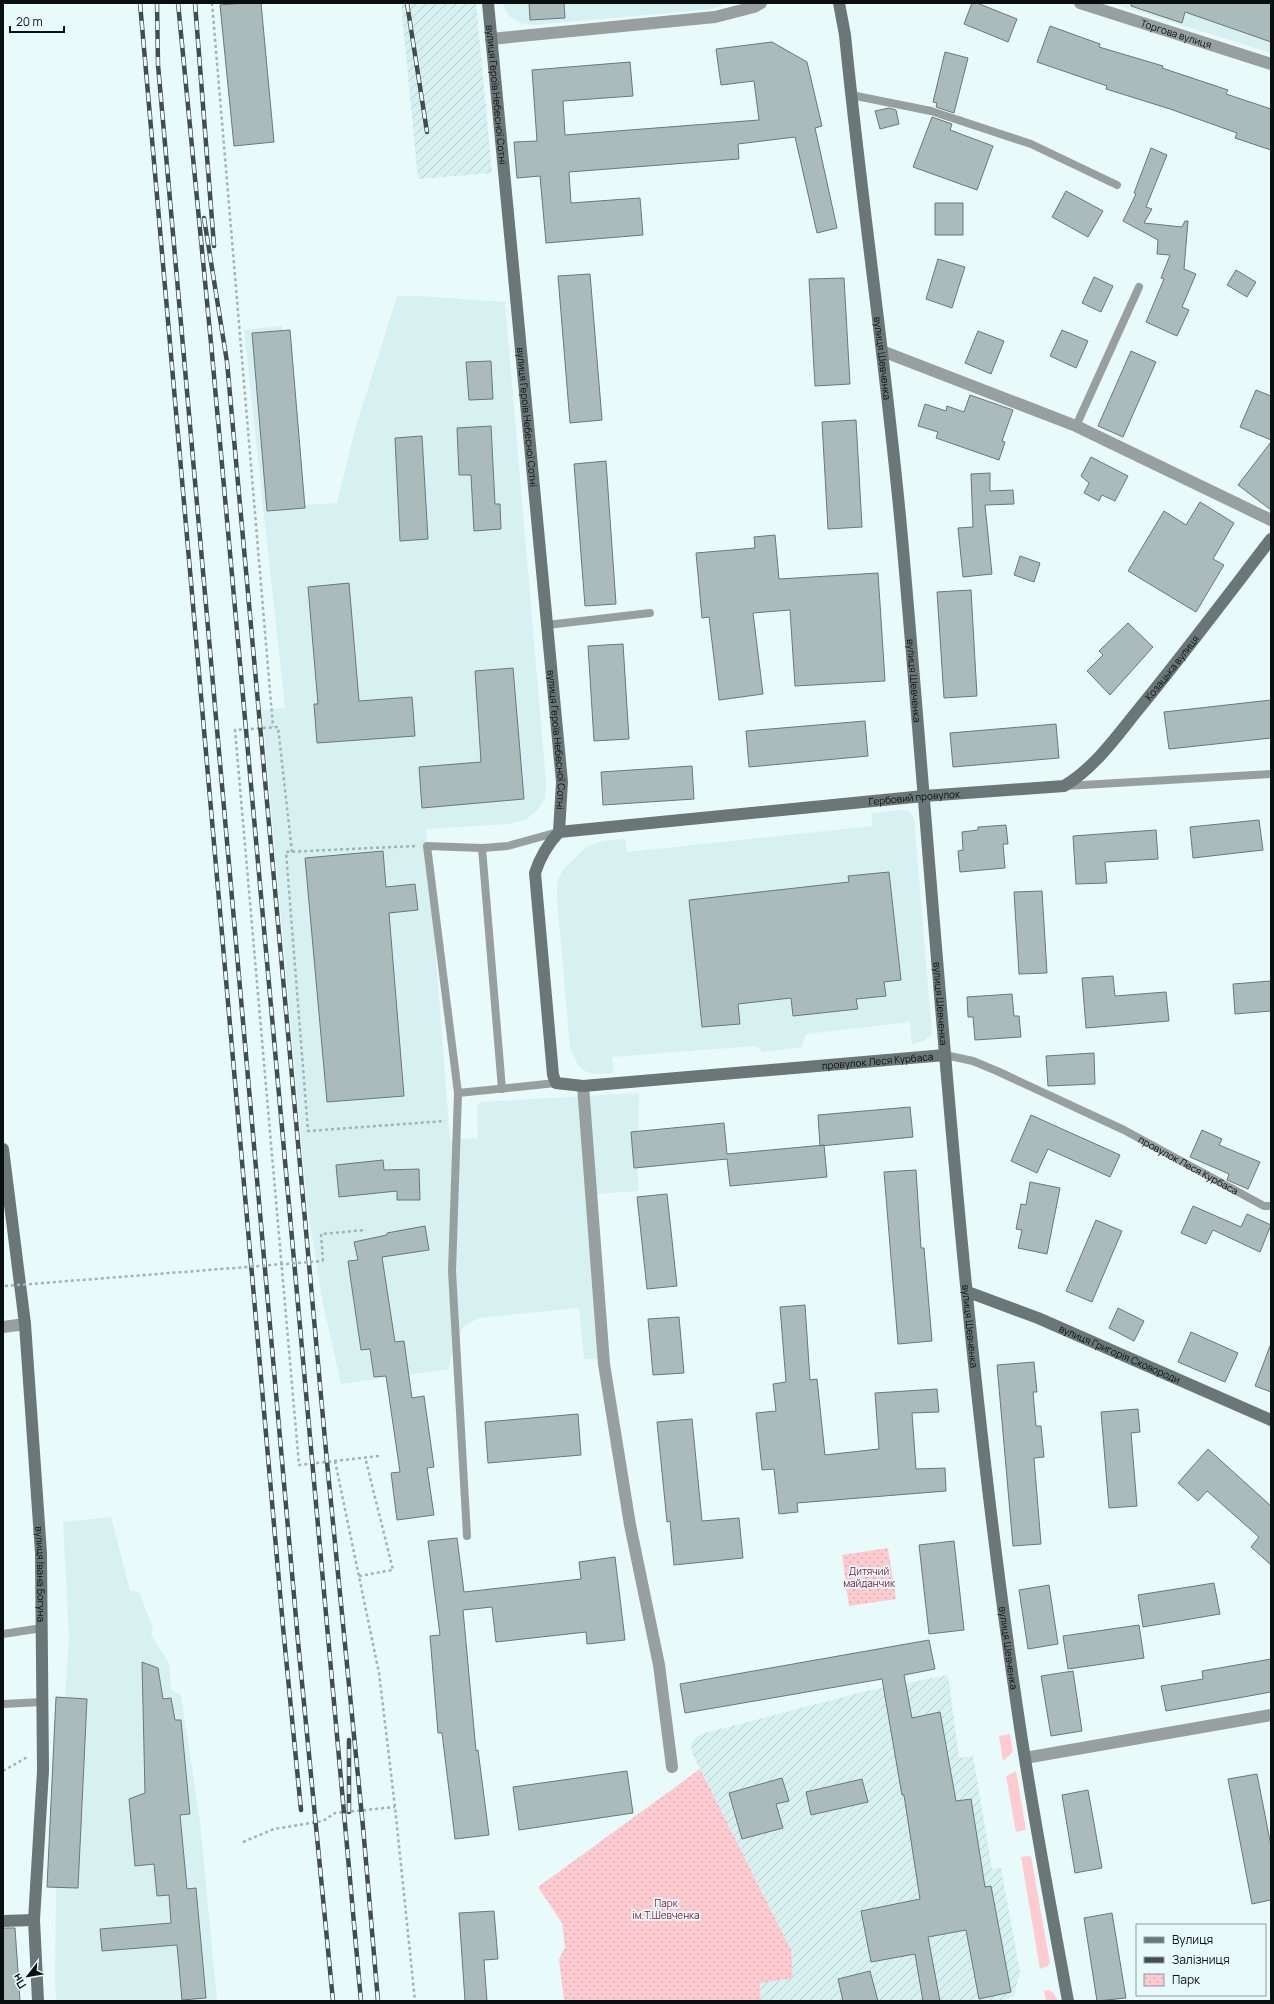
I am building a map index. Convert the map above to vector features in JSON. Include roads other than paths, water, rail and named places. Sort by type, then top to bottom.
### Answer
[{"type":"street","name":"вулиця Героїв Небесної Сотні","points":[[488,3],[562,782],[559,832]]},
{"type":"street","points":[[491,39],[715,17],[754,7],[761,3]]},
{"type":"street","name":"вулиця Шевченка","points":[[839,3],[845,35],[897,488],[945,1055],[968,1292],[998,1570],[1025,1758],[1068,2001]]},
{"type":"street","name":"Торгова вулиця","points":[[1080,3],[1271,64]]},
{"type":"street","points":[[882,351],[1076,426],[1271,520]]},
{"type":"street","name":"Козацька вулиця","points":[[1064,786],[1076,779],[1098,759],[1185,652],[1271,540]]},
{"type":"street","name":"Гербовий провулок","points":[[559,832],[924,796],[1064,786]]},
{"type":"street","points":[[556,1083],[553,1076],[535,873],[540,857],[549,843],[559,832]]},
{"type":"street","name":"провулок Леся Курбаса","points":[[556,1083],[570,1086],[583,1086],[945,1055]]},
{"type":"street","points":[[583,1086],[604,1364],[630,1525],[659,1666],[672,1767]]},
{"type":"street","name":"вулиця Івана Богуна","points":[[3,1149],[25,1324],[41,1553],[43,1747],[40,1848],[34,1920],[38,2001]]},
{"type":"street","name":"вулиця Григорія Сковороди","points":[[968,1292],[1038,1318],[1271,1420]]},
{"type":"street","points":[[3,1327],[25,1324]]},
{"type":"street","points":[[1025,1758],[1271,1715]]},
{"type":"street","points":[[3,1921],[34,1920]]},
{"type":"lane","points":[[851,95],[931,111],[1031,144],[1117,185]]},
{"type":"lane","points":[[1076,426],[1139,287]]},
{"type":"lane","points":[[547,625],[650,613]]},
{"type":"lane","name":"Гербовий провулок","points":[[1064,786],[1271,774]]},
{"type":"lane","points":[[467,1536],[452,1271],[458,1093],[428,846],[482,848],[508,846],[559,832]]},
{"type":"lane","points":[[482,848],[502,1089]]},
{"type":"lane","name":"провулок Леся Курбаса","points":[[945,1055],[973,1061],[997,1071],[1124,1130],[1264,1206],[1271,1206]]},
{"type":"lane","points":[[458,1093],[556,1083]]},
{"type":"lane","points":[[3,1634],[42,1628]]},
{"type":"lane","points":[[3,1704],[42,1702]]},
{"type":"railway","points":[[140,3],[283,1627],[301,1810]]},
{"type":"railway","points":[[157,3],[158,65],[299,1652],[333,2001]]},
{"type":"railway","points":[[178,3],[211,343],[361,2001]]},
{"type":"railway","points":[[195,3],[214,246]]},
{"type":"railway","points":[[407,3],[427,132]]},
{"type":"railway","points":[[204,218],[227,362],[327,1462],[363,1827],[378,2001]]},
{"type":"railway","points":[[349,1740],[349,1812]]},
{"type":"park label","name":"Дитячий майданчик","points":[[869,1576]]},
{"type":"park label","name":"Парк ім.Т.Шевченка","points":[[666,1908]]}]
